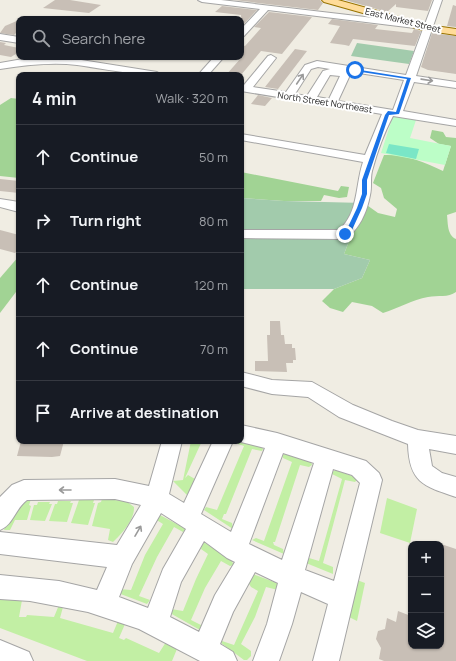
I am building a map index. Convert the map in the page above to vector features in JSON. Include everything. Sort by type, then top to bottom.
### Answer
[{"type":"main road","name":"East Market Street","points":[[327,0],[399,22],[456,32]]},
{"type":"street","points":[[202,0],[399,22]]},
{"type":"street","points":[[275,9],[284,0]]},
{"type":"street","points":[[244,234],[339,236],[345,234],[349,230],[360,208],[364,194],[364,180],[370,160],[409,78],[427,28],[436,9],[438,0]]},
{"type":"street","points":[[244,31],[266,8]]},
{"type":"street","points":[[0,37],[16,40]]},
{"type":"street","points":[[244,88],[271,58]]},
{"type":"street","points":[[0,66],[33,60],[75,62],[138,72]]},
{"type":"street","points":[[206,72],[216,60]]},
{"type":"street","points":[[288,96],[308,67],[314,65],[333,69],[456,85]]},
{"type":"street","points":[[310,100],[326,73],[333,69]]},
{"type":"street","points":[[332,103],[345,76],[333,69]]},
{"type":"street","name":"North Street Northeast","points":[[244,89],[456,123]]},
{"type":"street","points":[[244,138],[370,160]]},
{"type":"street","points":[[0,203],[16,206]]},
{"type":"street","points":[[244,380],[272,387],[312,390],[359,418],[418,439],[456,445]]},
{"type":"street","points":[[244,435],[277,442],[359,468],[371,480],[326,661]]},
{"type":"street","points":[[418,439],[420,467],[422,471],[434,480],[456,487]]},
{"type":"street","points":[[0,587],[36,589],[104,604],[127,611],[214,655],[224,604],[243,554],[277,442]]},
{"type":"street","points":[[104,604],[123,557],[156,498],[171,444]]},
{"type":"street","points":[[155,624],[171,577],[194,523],[222,444]]},
{"type":"street","points":[[266,661],[278,632],[292,577],[294,561],[326,458]]},
{"type":"street","points":[[0,519],[8,504],[17,493],[24,490],[115,490],[156,498],[243,554],[292,577],[342,597]]},
{"type":"street","points":[[0,543],[123,557]]},
{"type":"street","points":[[0,653],[20,661]]},
{"type":"green space","points":[[357,43],[414,51],[409,64],[351,56]]},
{"type":"green space","points":[[11,98],[16,99],[16,178],[0,176],[0,105]]},
{"type":"green space","points":[[393,116],[416,120],[410,138],[451,146],[445,165],[381,153]]},
{"type":"green space","points":[[432,130],[443,132],[446,137],[456,138],[456,212],[447,215],[449,232],[456,239],[456,292],[446,296],[422,298],[383,313],[372,306],[352,302],[343,312],[330,308],[322,301],[334,289],[362,278],[370,260],[344,254],[364,203],[378,213],[395,217],[397,209],[384,198],[381,188],[373,183],[384,155],[414,159],[443,171],[451,146],[439,144],[430,138]]},
{"type":"green space","points":[[389,144],[419,149],[416,159],[386,153]]},
{"type":"green space","points":[[244,173],[338,191],[341,186],[349,187],[347,197],[339,198],[324,195],[321,201],[284,201],[244,198]]},
{"type":"green space","points":[[244,198],[364,203],[344,254],[370,260],[362,278],[334,289],[244,289]]},
{"type":"green space","points":[[16,259],[16,292],[0,313],[0,278]]},
{"type":"green space","points":[[244,443],[262,447],[263,449],[262,451],[252,449],[226,514],[224,514],[222,519],[232,523],[233,529],[204,510],[206,507],[217,510],[244,446],[238,444]]},
{"type":"green space","points":[[190,444],[201,444],[185,478],[188,475],[195,479],[188,496],[173,481],[183,480]]},
{"type":"green space","points":[[286,454],[311,462],[312,465],[309,467],[300,465],[275,542],[273,542],[274,545],[283,549],[284,554],[252,540],[256,538],[264,541],[292,462],[283,458],[282,455]]},
{"type":"green space","points":[[336,470],[355,477],[357,480],[355,482],[345,480],[323,563],[333,567],[333,574],[306,563],[309,558],[319,561],[342,479],[332,474],[332,472]]},
{"type":"green space","points":[[387,498],[417,509],[410,541],[408,542],[380,533]]},
{"type":"green space","points":[[31,499],[29,505],[31,506],[27,520],[15,520],[10,530],[4,530],[19,505]]},
{"type":"green space","points":[[102,499],[126,501],[134,507],[134,512],[124,531],[113,542],[108,540],[110,529],[92,526],[98,503],[101,502]]},
{"type":"green space","points":[[79,500],[94,500],[93,503],[95,503],[88,525],[71,523]]},
{"type":"green space","points":[[58,501],[71,501],[70,503],[73,503],[67,522],[49,521],[55,504],[57,504]]},
{"type":"green space","points":[[38,502],[50,502],[49,504],[52,504],[45,521],[30,520],[34,505],[37,505]]},
{"type":"green space","points":[[158,514],[186,529],[183,532],[174,527],[157,557],[139,596],[150,600],[147,604],[118,593],[119,589],[131,590],[145,555],[163,524],[155,519]]},
{"type":"green space","points":[[202,543],[205,543],[231,560],[234,565],[230,566],[221,561],[205,588],[191,620],[201,625],[202,627],[200,630],[170,613],[171,609],[183,611],[208,554],[201,549]]},
{"type":"green space","points":[[253,574],[279,585],[278,590],[266,587],[255,617],[241,644],[251,651],[251,656],[247,660],[244,660],[221,643],[222,641],[234,645],[258,591],[251,587],[248,582]]},
{"type":"green space","points":[[357,580],[365,583],[357,621],[349,617]]},
{"type":"green space","points":[[0,598],[22,600],[19,617],[26,617],[27,615],[54,617],[59,605],[63,607],[60,618],[113,633],[118,621],[125,624],[119,638],[124,640],[126,638],[159,653],[166,642],[177,649],[172,661],[87,661],[0,628]]},
{"type":"building","points":[[55,0],[70,0],[101,5],[89,13],[43,8]]},
{"type":"building","points":[[234,0],[320,0],[323,3],[318,10]]},
{"type":"building","points":[[345,0],[432,0],[428,11],[396,7],[396,4],[387,12]]},
{"type":"building","points":[[453,5],[456,6],[456,27],[447,26]]},
{"type":"building","points":[[222,6],[257,10],[244,24],[244,16],[215,12]]},
{"type":"building","points":[[269,12],[312,17],[282,54],[261,51],[244,72],[229,72],[239,60],[244,60],[244,46],[261,28],[254,27]]},
{"type":"building","points":[[332,19],[378,25],[375,29],[412,33],[414,29],[421,31],[415,46],[353,39],[349,46],[330,43],[340,26],[328,24]]},
{"type":"building","points":[[16,21],[16,33],[14,35],[0,33],[5,26]]},
{"type":"building","points":[[432,33],[456,36],[456,74],[428,70],[421,67]]},
{"type":"building","points":[[0,42],[6,43],[4,45],[16,47],[16,54],[11,57],[0,55]]},
{"type":"building","points":[[295,49],[307,51],[278,89],[265,87]]},
{"type":"building","points":[[258,95],[272,98],[265,106],[251,104]]},
{"type":"building","points":[[0,179],[16,181],[16,193],[0,191]]},
{"type":"building","points":[[0,230],[16,234],[15,253],[0,249]]},
{"type":"building","points":[[270,321],[280,321],[281,335],[284,335],[285,344],[292,344],[292,348],[295,348],[296,360],[293,360],[293,363],[286,363],[287,372],[255,371],[255,361],[268,361],[267,335],[270,335]]},
{"type":"building","points":[[20,444],[63,444],[60,456],[17,456]]},
{"type":"building","points":[[444,545],[456,549],[456,661],[384,661],[379,659],[381,648],[376,639],[378,631],[385,629],[387,618],[396,622],[398,611],[408,615],[408,649],[444,649]]},
{"type":"route","points":[[345,234],[349,230],[360,208],[364,194],[364,180],[387,115],[389,112],[397,114],[409,78],[355,70]]}]
